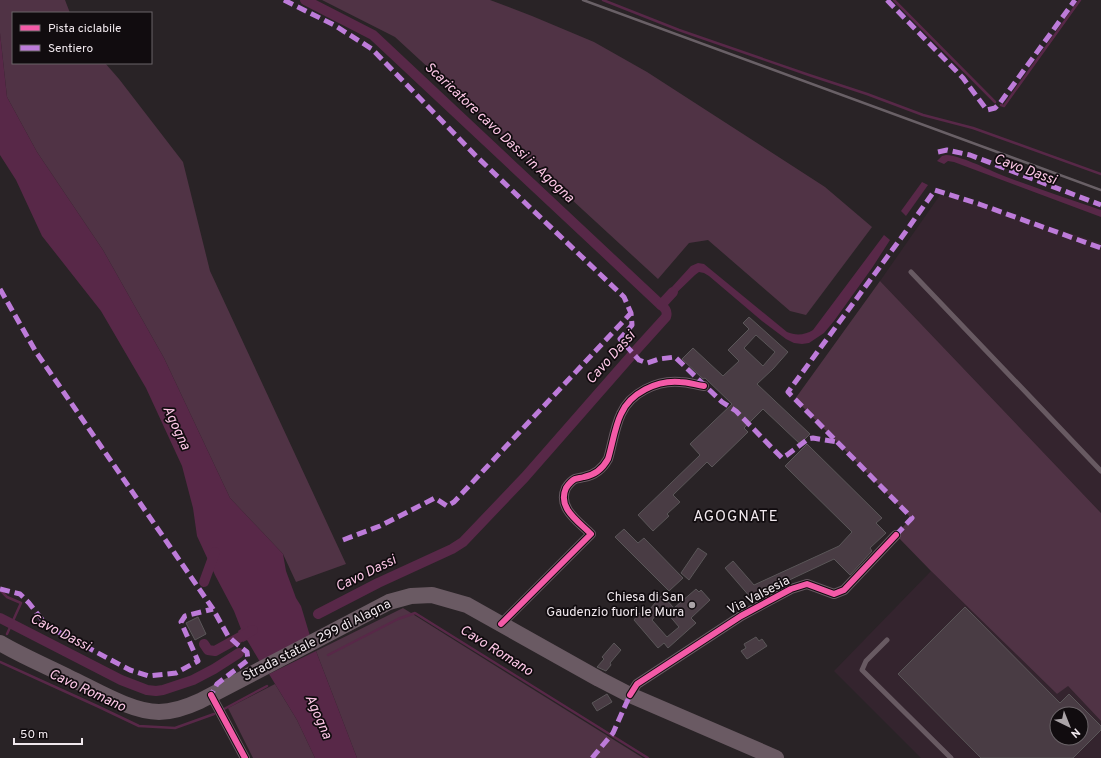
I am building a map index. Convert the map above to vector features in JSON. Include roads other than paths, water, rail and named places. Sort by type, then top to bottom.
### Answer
[{"type":"main road","name":"Strada statale 299 di Alagna","points":[[3,645],[119,702],[141,710],[159,712],[175,711],[211,695],[390,602],[411,596],[432,594],[467,605],[630,695],[776,758]]},
{"type":"street","points":[[501,624],[591,534],[569,512],[564,502],[564,494],[568,484],[575,479],[594,474],[605,464],[608,459],[620,416],[625,406],[644,390],[652,386],[669,382],[680,382],[704,386]]},
{"type":"street","name":"Via Valsesia","points":[[630,695],[637,684],[741,616],[791,588],[807,584],[834,594],[844,590],[896,535]]},
{"type":"street","points":[[211,695],[244,758]]},
{"type":"lane","points":[[911,272],[1101,471]]},
{"type":"lane","points":[[886,640],[866,661],[862,670],[951,758]]},
{"type":"water","name":"Agogna","points":[[0,33],[7,97],[37,152],[103,250],[164,358],[230,498],[283,554],[286,571],[296,598],[301,606],[310,636],[260,662],[247,640],[243,642],[238,631],[241,629],[234,611],[197,536],[193,508],[182,466],[146,388],[101,311],[42,236],[16,180],[0,155]]},
{"type":"water","points":[[946,155],[966,160],[1011,179],[1101,210],[1101,217],[954,162],[948,161],[944,164],[937,161],[942,156]]},
{"type":"water","points":[[922,182],[928,185],[906,216],[901,211]]},
{"type":"water","points":[[884,235],[890,240],[872,268],[824,333],[809,343],[794,343],[786,339],[704,273],[699,272],[695,275],[666,303],[661,299],[691,266],[698,263],[704,264],[787,332],[797,334],[807,333],[813,330]]},
{"type":"water","name":"Agogna","points":[[316,651],[357,758],[315,758],[297,720],[269,674]]},
{"type":"waterway","name":"Scaricatore cavo Dassi in Agogna","points":[[305,0],[373,35],[661,305]]},
{"type":"waterway","points":[[603,0],[679,30],[867,94],[923,115],[973,128],[1101,174]]},
{"type":"waterway","points":[[894,0],[995,102]]},
{"type":"waterway","points":[[1001,105],[1004,106],[1080,0]]},
{"type":"waterway","name":"Cavo Dassi","points":[[318,614],[378,583],[452,549],[463,542],[525,477],[666,317],[666,310],[661,305],[673,292]]},
{"type":"waterway","points":[[204,582],[215,552]]},
{"type":"waterway","name":"Cavo Romano","points":[[0,590],[7,597],[21,603],[7,634]]},
{"type":"waterway","name":"Cavo Romano","points":[[328,655],[398,619],[415,613],[648,758]]},
{"type":"waterway","name":"Cavo Dassi","points":[[0,618],[121,680],[147,690],[163,690],[193,680],[239,653]]},
{"type":"waterway","points":[[204,644],[208,650],[215,651],[253,630]]},
{"type":"waterway","name":"Cavo Romano","points":[[0,662],[139,726],[175,728],[214,714]]},
{"type":"waterway","name":"Cavo Romano","points":[[224,709],[267,686]]},
{"type":"railway","points":[[583,0],[1101,190]]},
{"type":"place","name":"Chiesa di San Gaudenzio fuori le Mura","points":[[692,605]]},
{"type":"district","name":"AGOGNATE","points":[[736,517]]}]
